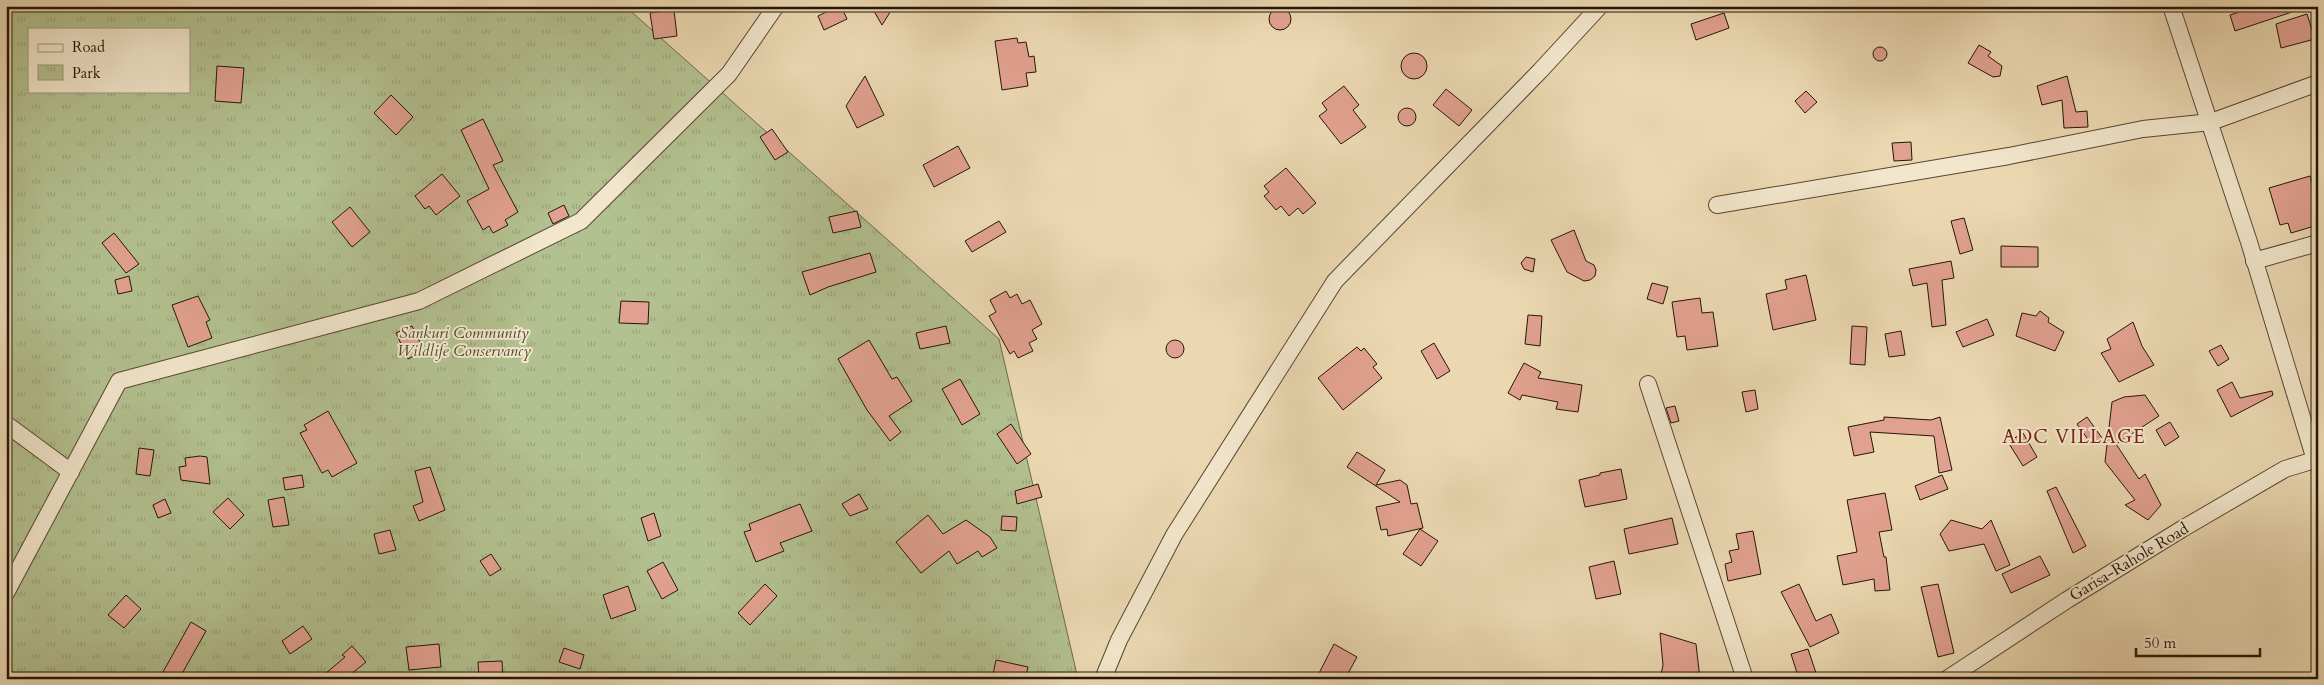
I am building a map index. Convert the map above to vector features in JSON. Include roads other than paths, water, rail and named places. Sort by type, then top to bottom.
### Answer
[{"type":"street","points":[[6,593],[119,381],[420,302],[581,221],[729,74],[776,6]]},
{"type":"street","points":[[1103,679],[1119,640],[1174,535],[1335,281],[1540,71],[1600,6]]},
{"type":"street","points":[[2171,6],[2211,122],[2317,459]]},
{"type":"street","points":[[1717,205],[2010,156],[2143,129],[2211,122],[2318,83]]},
{"type":"street","points":[[2254,261],[2318,243]]},
{"type":"street","points":[[1648,384],[1745,679]]},
{"type":"street","points":[[6,424],[71,472]]},
{"type":"street","name":"Garisa-Rahole Road","points":[[1947,679],[2067,600],[2182,529],[2285,469],[2317,459]]},
{"type":"district","name":"ADC VILLAGE","points":[[2074,437]]},
{"type":"park label","name":"Sankuri Community Wildlife Conservancy","points":[[464,342]]}]
